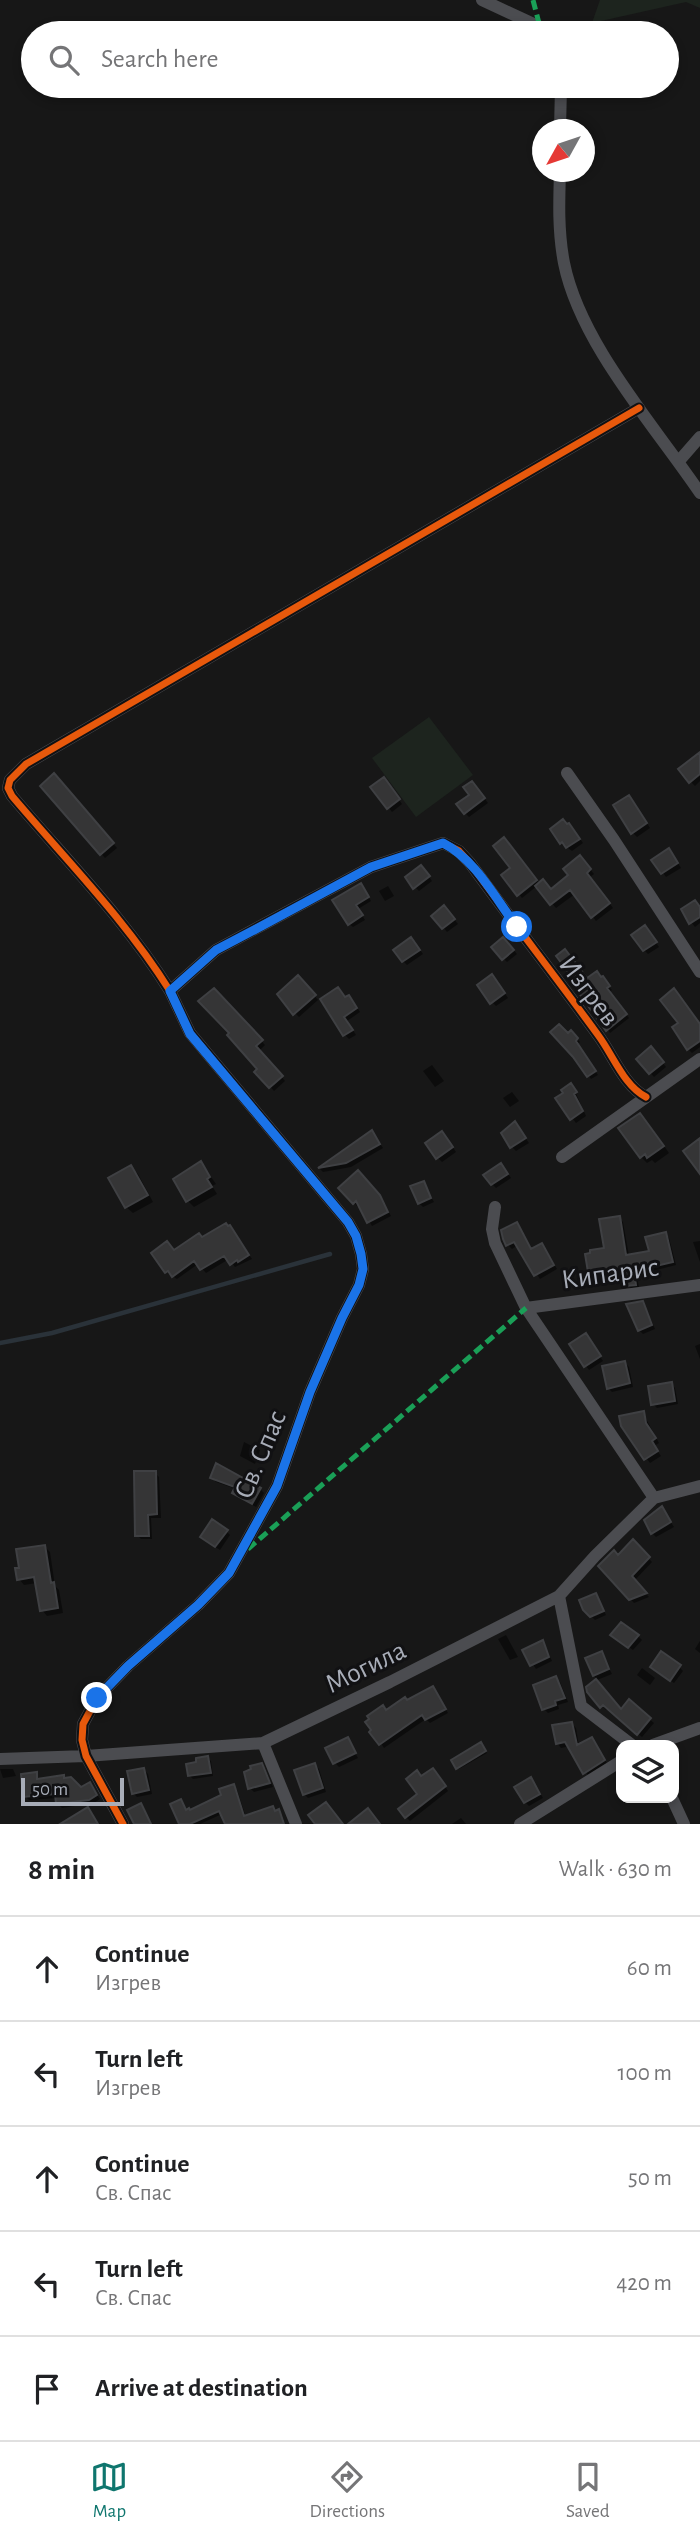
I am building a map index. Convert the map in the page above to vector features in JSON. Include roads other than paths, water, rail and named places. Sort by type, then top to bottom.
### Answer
[{"type":"street","points":[[482,0],[527,21]]},
{"type":"street","points":[[561,98],[561,119]]},
{"type":"street","points":[[559,182],[558,225],[564,264],[584,322],[639,408],[700,493]]},
{"type":"street","name":"Св. Спас","points":[[86,1756],[82,1741],[83,1724],[97,1698],[229,1573],[284,1471],[310,1392],[359,1285],[363,1269],[356,1236],[348,1222],[190,1034],[170,991],[151,961],[85,877],[12,796],[8,788],[10,780],[26,764],[639,408]]},
{"type":"street","points":[[678,461],[700,437]]},
{"type":"street","points":[[567,773],[700,972]]},
{"type":"street","name":"Изгрев","points":[[170,991],[216,950],[371,867],[443,843],[459,851],[470,863],[600,1037],[637,1093],[646,1097]]},
{"type":"street","points":[[562,1157],[700,1059]]},
{"type":"street","points":[[495,1207],[492,1229],[495,1243],[526,1308],[654,1498]]},
{"type":"street","name":"Кипарис","points":[[526,1308],[700,1285]]},
{"type":"street","name":"Могила","points":[[0,1759],[86,1756],[263,1743],[559,1596],[654,1498],[700,1486]]},
{"type":"street","points":[[559,1596],[581,1706],[625,1740]]},
{"type":"street","points":[[667,1740],[700,1728]]},
{"type":"street","points":[[263,1743],[296,1824]]},
{"type":"street","points":[[86,1756],[123,1824]]},
{"type":"street","points":[[520,1824],[616,1764]]},
{"type":"street","points":[[675,1803],[684,1824]]},
{"type":"waterway","points":[[0,1343],[52,1333],[330,1254]]}]
